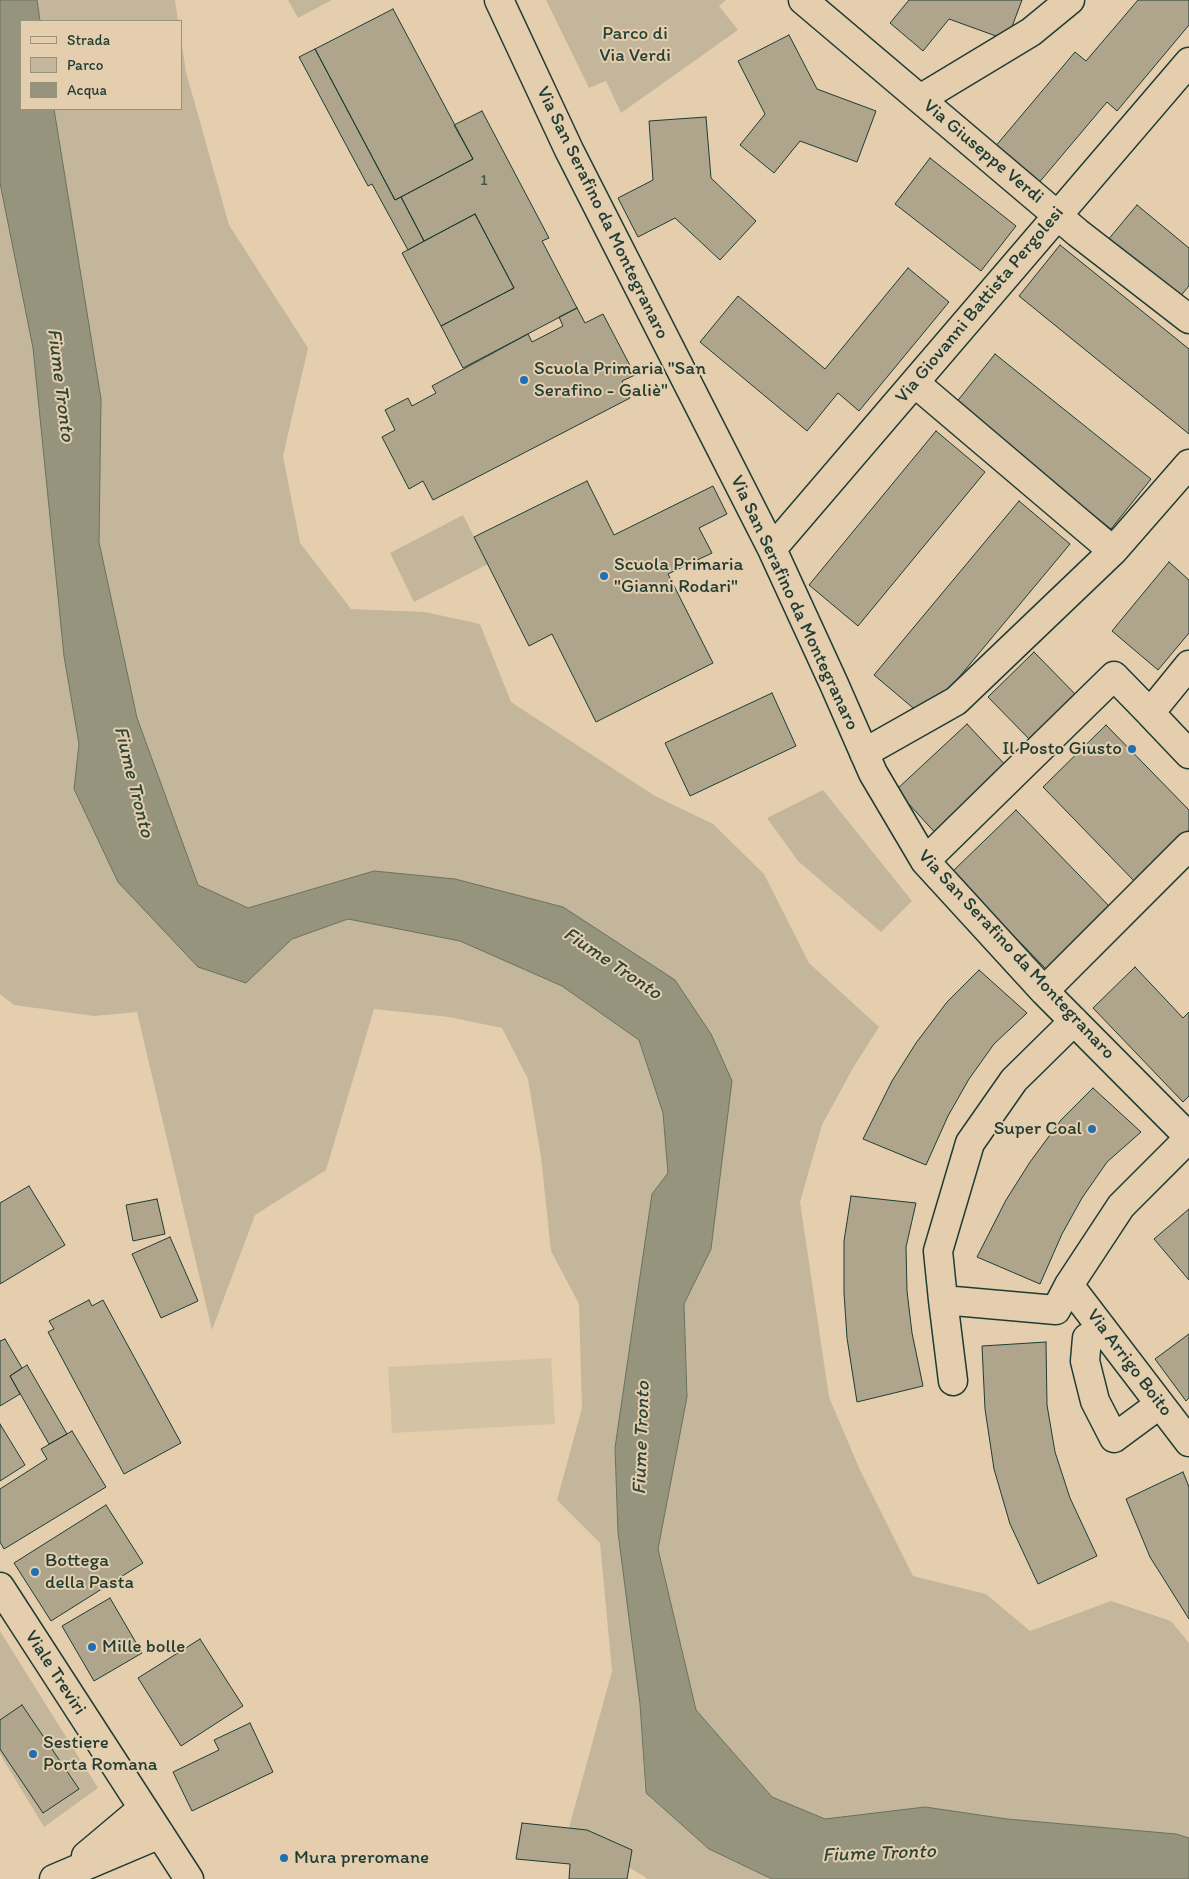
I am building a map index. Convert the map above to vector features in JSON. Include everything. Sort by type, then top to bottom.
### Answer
[{"type":"street","name":"Via San Serafino da Montegranaro","points":[[499,0],[569,150],[772,549],[873,773],[925,861],[1044,991],[1189,1138]]},
{"type":"street","name":"Via Giuseppe Verdi","points":[[804,0],[1057,215],[1189,319]]},
{"type":"street","points":[[920,99],[1031,32],[1070,0]]},
{"type":"street","name":"Via Giovanni Battista Pergolesi","points":[[772,549],[1189,62]]},
{"type":"street","points":[[915,383],[1113,551]]},
{"type":"street","points":[[864,753],[956,701],[1113,551],[1189,464]]},
{"type":"street","points":[[1150,713],[1189,665]]},
{"type":"street","points":[[925,861],[1114,676],[1189,754]]},
{"type":"street","points":[[1044,991],[1189,846]]},
{"type":"street","points":[[953,1381],[938,1251],[970,1143],[1014,1080],[1074,1021]]},
{"type":"street","name":"Via Arrigo Boito","points":[[943,1300],[1056,1310],[1069,1285],[1121,1206],[1189,1138]]},
{"type":"street","name":"Via Arrigo Boito","points":[[1069,1285],[1189,1442]]},
{"type":"street","points":[[1087,1338],[1085,1361],[1096,1401],[1114,1438],[1160,1404]]},
{"type":"street","name":"Viale Treviri","points":[[0,1587],[189,1879]]},
{"type":"street","points":[[60,1876],[143,1808]]},
{"type":"street","points":[[60,1876],[160,1834]]},
{"type":"shaded area","points":[[551,1358],[555,1424],[392,1433],[388,1367]]},
{"type":"green space","points":[[37,0],[175,0],[178,20],[40,20]]},
{"type":"green space","points":[[288,0],[332,0],[298,18]]},
{"type":"green space","name":"Parco di Via Verdi","points":[[546,0],[726,0],[719,6],[738,30],[621,113],[606,81],[589,88]]},
{"type":"green space","points":[[182,46],[186,72],[229,225],[308,348],[283,456],[300,543],[351,609],[425,612],[480,624],[511,702],[655,796],[713,824],[764,874],[809,963],[879,1027],[853,1068],[822,1125],[800,1202],[829,1397],[860,1470],[913,1576],[986,1594],[1030,1631],[1111,1601],[1171,1621],[1189,1643],[1189,1838],[1176,1834],[1007,1819],[925,1807],[825,1820],[772,1797],[696,1710],[658,1549],[687,1397],[684,1304],[711,1249],[732,1081],[563,907],[455,879],[374,871],[248,908],[198,885],[137,718],[99,542],[101,399],[54,110],[182,110]]},
{"type":"green space","points":[[0,183],[33,348],[64,656],[79,744],[74,789],[198,967],[246,983],[292,939],[348,919],[460,941],[562,986],[639,1040],[663,1113],[668,1173],[652,1194],[615,1448],[618,1532],[640,1704],[645,1793],[709,1849],[772,1879],[648,1879],[614,1858],[567,1835],[612,1671],[600,1543],[557,1500],[582,1408],[579,1304],[551,1251],[541,1157],[528,1079],[502,1028],[449,1017],[374,1009],[326,1170],[255,1215],[212,1330],[137,1012],[94,1016],[14,1005],[0,994]]},
{"type":"green space","points":[[463,515],[488,564],[414,602],[390,553]]},
{"type":"green space","points":[[823,790],[912,901],[881,932],[798,861],[767,818]]},
{"type":"green space","points":[[0,1631],[98,1788],[44,1827],[0,1754]]},
{"type":"water","name":"Fiume Tronto","points":[[0,0],[37,0],[40,20],[20,20],[20,110],[54,110],[101,399],[99,542],[137,718],[198,885],[248,908],[374,871],[455,879],[563,907],[675,980],[711,1034],[732,1081],[711,1249],[684,1304],[687,1397],[658,1549],[696,1710],[772,1797],[825,1819],[925,1807],[1007,1819],[1176,1834],[1189,1838],[1189,1879],[772,1879],[709,1849],[646,1793],[640,1704],[618,1532],[615,1448],[652,1194],[668,1173],[663,1113],[639,1040],[562,986],[460,941],[348,919],[292,939],[246,983],[198,967],[118,882],[74,789],[79,744],[64,656],[33,348],[0,183]]},
{"type":"building","points":[[909,0],[1022,0],[1007,40],[949,19],[923,51],[890,23]]},
{"type":"building","points":[[1138,0],[1189,0],[1189,25],[1117,111],[1107,102],[1037,185],[994,148],[1075,52],[1086,61]]},
{"type":"building","points":[[393,9],[473,159],[395,200],[315,49]]},
{"type":"building","points":[[789,35],[817,89],[876,111],[857,162],[800,141],[774,173],[740,145],[765,114],[738,61]]},
{"type":"building","points":[[315,49],[395,200],[401,197],[424,241],[408,250],[372,184],[368,186],[299,57]]},
{"type":"building","points":[[482,111],[549,238],[542,241],[577,308],[463,368],[441,326],[514,288],[475,214],[424,241],[401,197],[473,159],[454,125]]},
{"type":"building","points":[[706,117],[711,178],[756,221],[720,260],[675,218],[638,237],[618,198],[653,180],[649,121]]},
{"type":"building","points":[[930,158],[1016,226],[981,271],[895,204]]},
{"type":"building","points":[[1137,205],[1189,248],[1189,286],[1177,300],[1107,241]]},
{"type":"building","points":[[475,214],[514,288],[441,326],[402,253]]},
{"type":"building","points":[[1060,245],[1189,349],[1189,434],[1019,296]]},
{"type":"building","points":[[908,268],[949,302],[859,411],[838,393],[807,431],[700,342],[738,296],[825,369]]},
{"type":"building","points":[[577,308],[585,323],[603,314],[635,375],[622,381],[630,398],[433,500],[423,481],[409,489],[382,437],[395,430],[385,410],[408,398],[412,406],[436,393],[432,386],[528,334],[532,342],[563,326],[559,317]]},
{"type":"building","points":[[995,354],[1151,479],[1111,529],[955,404]]},
{"type":"building","points":[[936,431],[985,472],[858,626],[809,585]]},
{"type":"building","points":[[587,481],[614,535],[713,486],[727,514],[699,528],[712,553],[668,574],[713,663],[596,722],[552,634],[529,646],[474,537]]},
{"type":"building","points":[[1019,501],[1070,544],[925,718],[874,675]]},
{"type":"building","points":[[1169,562],[1189,580],[1189,633],[1158,670],[1112,631]]},
{"type":"building","points":[[1034,652],[1079,698],[1033,743],[988,697]]},
{"type":"building","points":[[772,693],[796,746],[690,796],[665,743]]},
{"type":"building","points":[[967,724],[1010,770],[939,837],[896,790]]},
{"type":"building","points":[[1106,725],[1189,810],[1189,832],[1136,883],[1043,787]]},
{"type":"building","points":[[1016,810],[1110,907],[1046,969],[952,872]]},
{"type":"building","points":[[1135,967],[1183,1018],[1189,1012],[1189,1096],[1183,1102],[1093,1008]]},
{"type":"building","points":[[979,970],[1027,1013],[994,1044],[969,1079],[948,1116],[926,1165],[863,1139],[892,1081],[916,1043],[947,1002]]},
{"type":"building","points":[[1093,1088],[1141,1132],[1107,1162],[1082,1198],[1062,1234],[1040,1284],[977,1257],[1006,1200],[1030,1162],[1061,1120]]},
{"type":"building","points":[[29,1186],[65,1245],[0,1284],[0,1203]]},
{"type":"building","points":[[851,1196],[916,1203],[906,1247],[907,1291],[912,1333],[923,1386],[857,1402],[847,1338],[844,1293],[844,1241]]},
{"type":"building","points":[[157,1199],[165,1234],[133,1241],[126,1205]]},
{"type":"building","points":[[1189,1209],[1189,1280],[1154,1239]]},
{"type":"building","points":[[170,1237],[198,1301],[161,1318],[132,1254]]},
{"type":"building","points":[[89,1300],[92,1306],[103,1300],[181,1443],[124,1474],[48,1332],[54,1329],[49,1321]]},
{"type":"building","points":[[1189,1334],[1189,1398],[1186,1401],[1155,1359]]},
{"type":"building","points":[[5,1339],[22,1368],[10,1376],[20,1394],[0,1406],[0,1341]]},
{"type":"building","points":[[1046,1342],[1047,1405],[1055,1452],[1070,1498],[1097,1556],[1038,1584],[1010,1524],[994,1469],[985,1409],[982,1346]]},
{"type":"building","points":[[27,1365],[67,1434],[49,1444],[10,1376]]},
{"type":"building","points":[[0,1424],[25,1465],[0,1481]]},
{"type":"building","points":[[72,1431],[106,1487],[4,1549],[0,1542],[0,1489],[47,1459],[41,1449]]},
{"type":"building","points":[[1183,1472],[1189,1487],[1189,1619],[1150,1557],[1126,1499]]},
{"type":"building","points":[[106,1505],[143,1563],[51,1621],[14,1563]]},
{"type":"building","points":[[110,1598],[142,1653],[94,1681],[62,1626]]},
{"type":"building","points":[[200,1639],[243,1706],[181,1746],[138,1678]]},
{"type":"building","points":[[22,1705],[79,1789],[43,1813],[0,1749],[0,1720]]},
{"type":"building","points":[[250,1723],[273,1772],[192,1811],[173,1772],[219,1750],[214,1740]]},
{"type":"building","points":[[522,1823],[587,1830],[632,1850],[627,1879],[569,1879],[570,1864],[516,1859]]},
{"type":"place","name":"Scuola Primaria \"San Serafino - Galiè\"","points":[[524,380]]},
{"type":"place","name":"Scuola Primaria \"Gianni Rodari\"","points":[[604,576]]},
{"type":"place","name":"Il Posto Giusto","points":[[1132,749]]},
{"type":"place","name":"Super Coal","points":[[1092,1129]]},
{"type":"place","name":"Bottega della Pasta","points":[[35,1572]]},
{"type":"place","name":"Mille bolle","points":[[92,1647]]},
{"type":"place","name":"Sestiere Porta Romana","points":[[33,1754]]},
{"type":"place","name":"Mura preromane","points":[[284,1858]]}]
